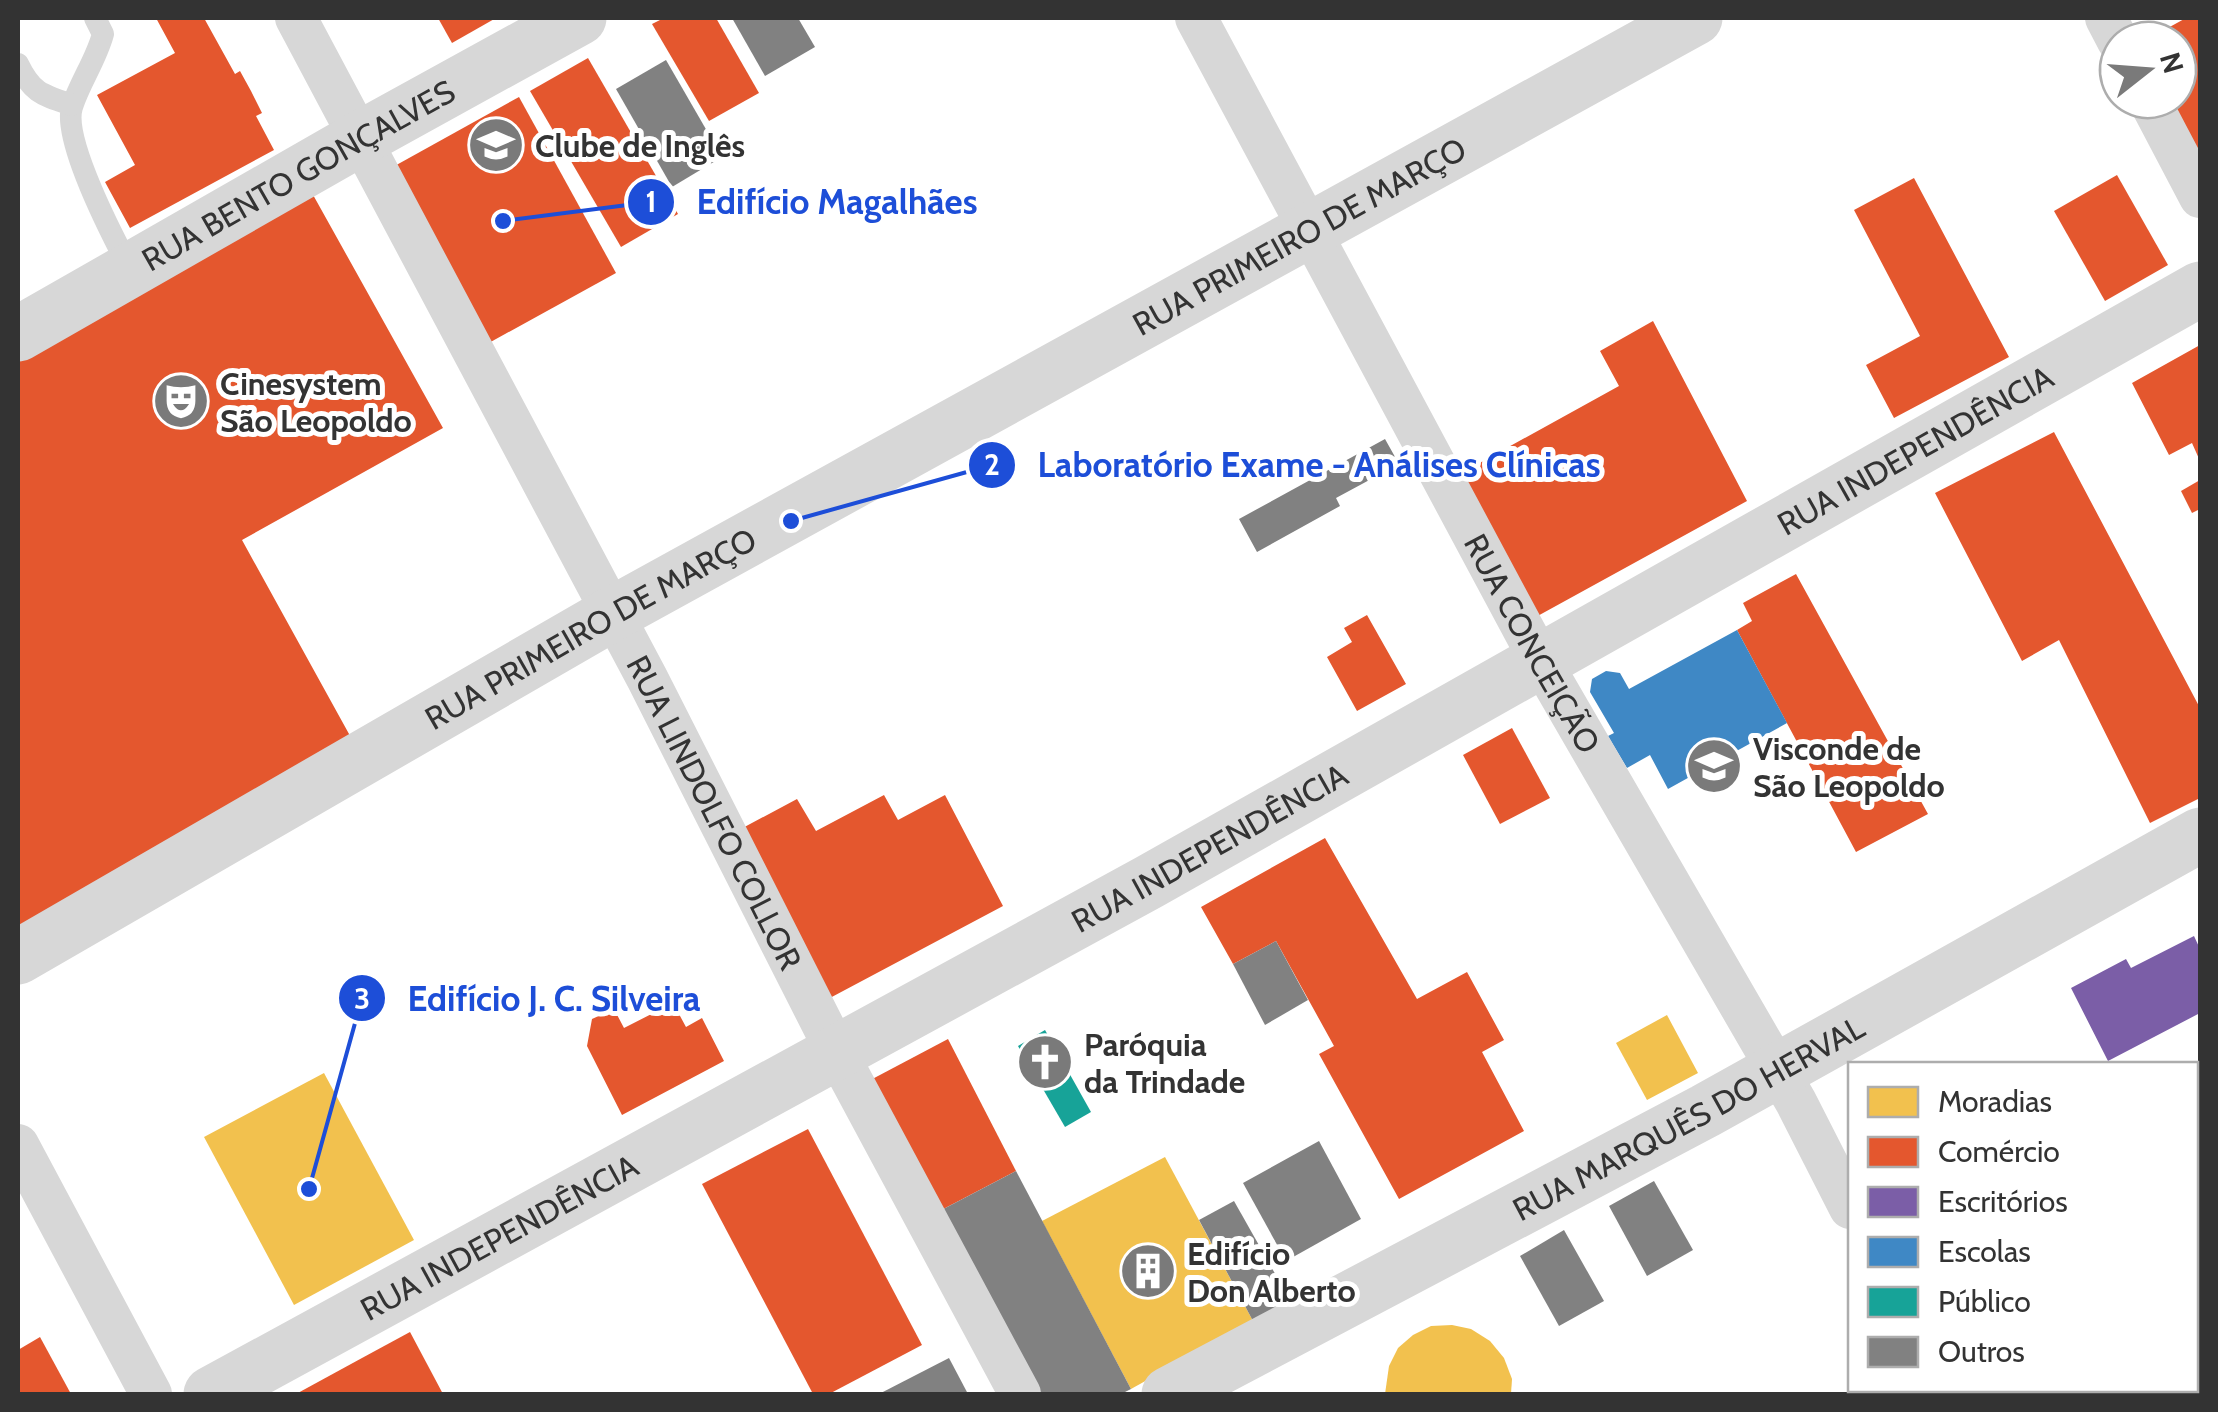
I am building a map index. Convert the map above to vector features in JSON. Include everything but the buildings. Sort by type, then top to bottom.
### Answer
[{"type":"street","name":"RUA LINDOLFO COLLOR","points":[[296,18],[1020,1394]]},
{"type":"street","name":"RUA BENTO GONÇALVES","points":[[18,334],[579,18]]},
{"type":"street","name":"RUA CONCEIÇÃO","points":[[1196,18],[1540,660],[1848,1204]]},
{"type":"street","name":"RUA PRIMEIRO DE MARÇO","points":[[18,957],[612,614],[1695,18]]},
{"type":"street","points":[[2160,120],[2200,197]]},
{"type":"street","name":"RUA INDEPENDÊNCIA","points":[[211,1394],[838,1054],[1476,700],[1540,660],[1572,646],[2200,289]]},
{"type":"street","name":"RUA MARQUÊS DO HERVAL","points":[[1169,1394],[1776,1071],[2200,835]]},
{"type":"street","points":[[18,1145],[151,1394]]},
{"type":"lane","points":[[95,18],[104,34],[98,56],[72,106],[69,126],[103,216],[130,270]]},
{"type":"lane","points":[[18,64],[28,86],[72,106]]},
{"type":"place","name":"Clube de Inglês","points":[[496,145]]},
{"type":"place","name":"Edifício Magalhães","points":[[503,221]]},
{"type":"place","name":"Cinesystem São Leopoldo","points":[[181,401]]},
{"type":"place","name":"Laboratório Exame - Análises Clínicas","points":[[791,521]]},
{"type":"place","name":"Visconde de São Leopoldo","points":[[1714,766]]},
{"type":"place","name":"Paróquia da Trindade","points":[[1045,1062]]},
{"type":"place","name":"Edifício J. C. Silveira","points":[[309,1189]]},
{"type":"place","name":"Edifício Don Alberto","points":[[1148,1271]]}]
